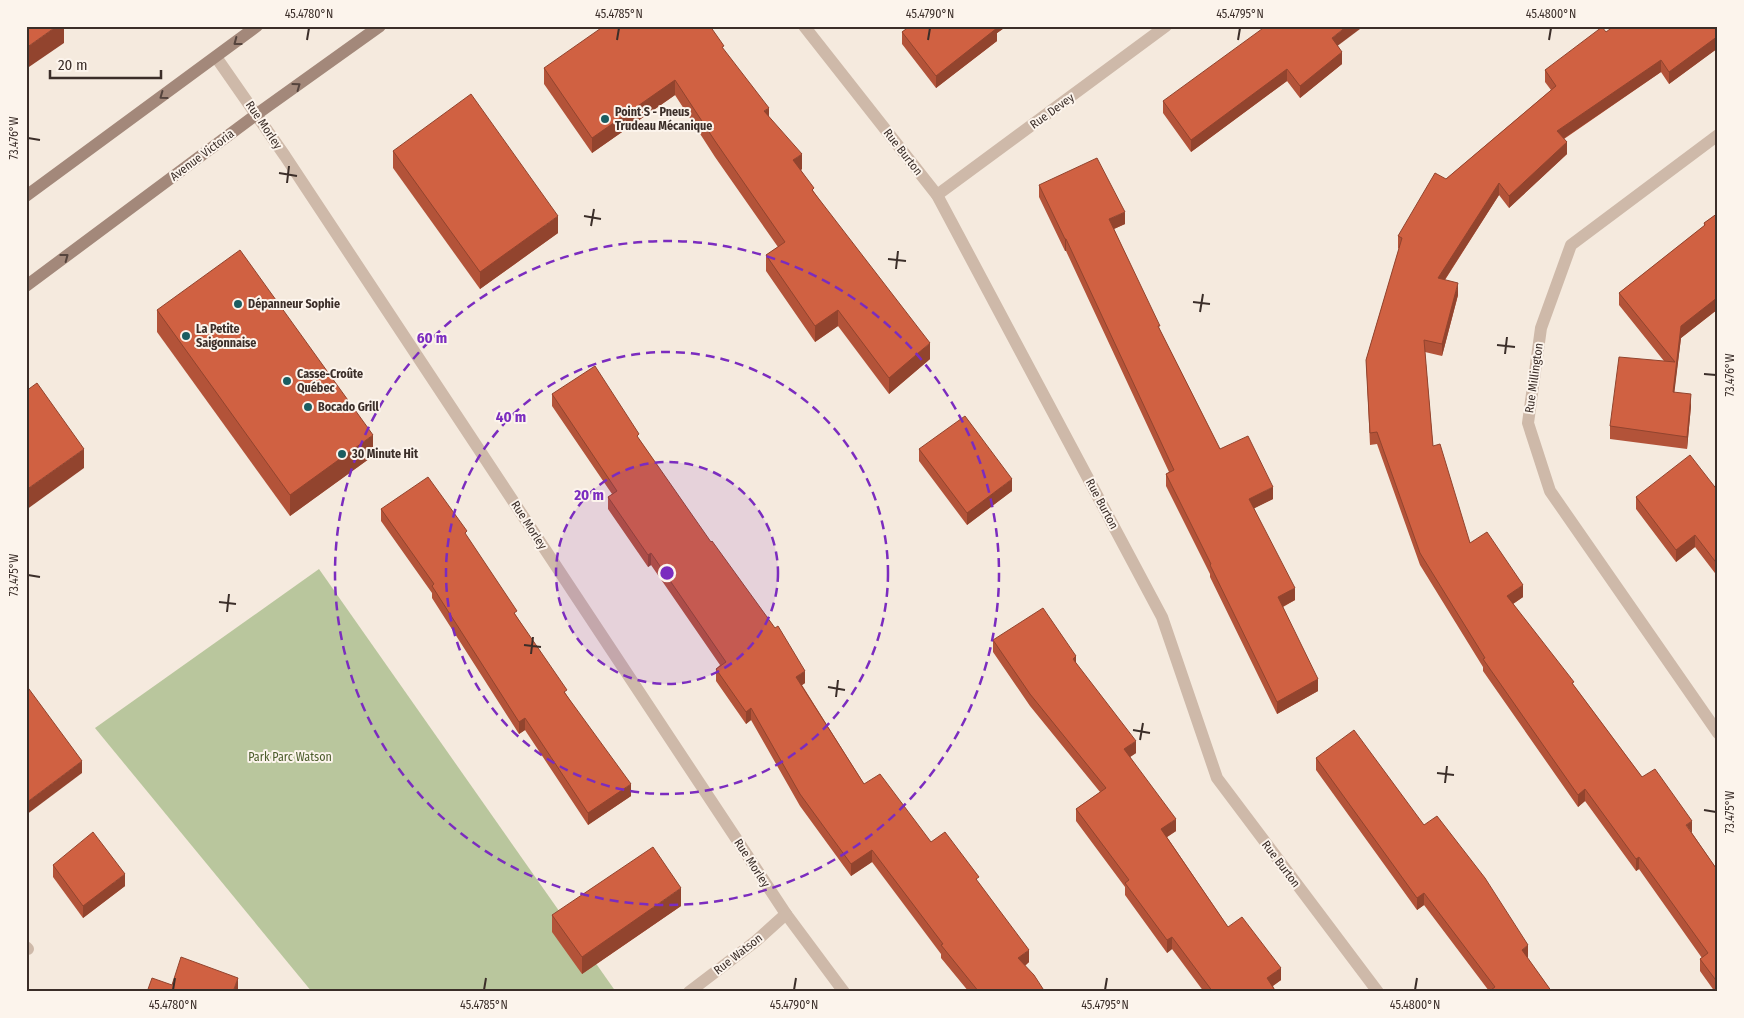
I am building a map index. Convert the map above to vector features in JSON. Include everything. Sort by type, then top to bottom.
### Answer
[{"type":"main road","points":[[26,196],[257,26]]},
{"type":"main road","name":"Avenue Victoria","points":[[26,286],[257,114],[380,26]]},
{"type":"street","name":"Rue Burton","points":[[804,26],[937,196],[1162,617],[1217,778],[1378,992]]},
{"type":"street","name":"Rue Devey","points":[[937,196],[1166,26]]},
{"type":"street","name":"Rue Morley","points":[[216,57],[257,114],[786,914],[844,992]]},
{"type":"street","name":"Rue Millington","points":[[1718,135],[1571,245],[1541,328],[1528,423],[1550,491],[1718,734]]},
{"type":"street","name":"Rue Watson","points":[[689,992],[756,941],[786,914]]},
{"type":"green space","name":"Park Parc Watson","points":[[319,569],[616,992],[312,992],[95,728]]},
{"type":"building","points":[[26,26],[57,26],[26,48]]},
{"type":"building","points":[[604,26],[691,26],[692,28],[695,26],[710,26],[724,46],[722,47],[769,108],[764,111],[802,154],[793,160],[814,188],[812,190],[930,343],[889,378],[838,310],[815,326],[766,255],[785,242],[675,80],[592,138],[544,68]]},
{"type":"building","points":[[910,26],[996,26],[997,28],[936,76],[902,32]]},
{"type":"building","points":[[1266,26],[1347,26],[1332,38],[1342,52],[1300,86],[1287,69],[1191,140],[1163,101]]},
{"type":"building","points":[[1614,26],[1716,26],[1718,28],[1718,36],[1669,72],[1661,60],[1557,131],[1567,142],[1509,196],[1499,183],[1438,278],[1458,283],[1442,344],[1424,340],[1433,446],[1440,444],[1470,543],[1487,532],[1523,585],[1507,596],[1574,682],[1572,683],[1642,777],[1655,769],[1692,821],[1686,825],[1718,871],[1718,983],[1700,959],[1708,953],[1639,857],[1636,859],[1585,789],[1578,795],[1483,659],[1485,658],[1420,553],[1377,432],[1370,433],[1366,360],[1402,238],[1398,236],[1435,173],[1446,179],[1556,86],[1545,70],[1602,27],[1606,32]]},
{"type":"building","points":[[471,94],[558,216],[480,272],[393,151]]},
{"type":"building","points":[[1097,158],[1125,212],[1109,219],[1160,326],[1158,326],[1220,449],[1248,436],[1273,487],[1249,499],[1295,588],[1278,597],[1318,679],[1277,702],[1166,474],[1174,470],[1039,185]]},
{"type":"building","points":[[1718,213],[1718,282],[1716,283],[1718,285],[1718,297],[1681,326],[1673,392],[1691,394],[1687,437],[1610,426],[1619,357],[1675,362],[1619,293]]},
{"type":"building","points":[[240,250],[373,435],[290,495],[157,310]]},
{"type":"building","points":[[595,366],[639,434],[637,436],[711,542],[775,628],[778,626],[805,671],[796,677],[864,784],[880,774],[931,842],[945,832],[979,877],[976,879],[1029,950],[1018,958],[1034,975],[1045,992],[979,992],[941,945],[943,944],[872,850],[851,864],[800,794],[751,708],[746,712],[716,669],[726,662],[651,553],[648,555],[608,497],[617,491],[552,394]]},
{"type":"building","points":[[37,383],[84,449],[26,490],[26,391]]},
{"type":"building","points":[[965,416],[1012,479],[967,513],[919,449]]},
{"type":"building","points":[[1690,455],[1718,491],[1718,565],[1695,535],[1676,550],[1636,497]]},
{"type":"building","points":[[428,477],[467,531],[465,533],[517,611],[514,613],[567,690],[564,692],[631,784],[588,813],[525,718],[519,722],[432,586],[434,584],[381,509]]},
{"type":"building","points":[[1043,608],[1076,656],[1073,659],[1136,741],[1124,749],[1176,819],[1161,829],[1228,927],[1242,917],[1281,968],[1267,978],[1276,992],[1213,992],[1172,937],[1167,940],[1125,883],[1129,880],[1076,809],[1106,788],[1030,694],[993,640]]},
{"type":"building","points":[[26,685],[82,761],[26,803]]},
{"type":"building","points":[[1354,730],[1424,825],[1437,816],[1485,878],[1528,945],[1522,950],[1552,992],[1488,992],[1495,987],[1424,893],[1417,898],[1316,758]]},
{"type":"building","points":[[93,832],[125,874],[83,906],[53,865]]},
{"type":"building","points":[[653,847],[681,888],[582,957],[552,915]]},
{"type":"building","points":[[181,957],[238,978],[233,992],[147,992],[152,978],[172,985]]},
{"type":"place","name":"Point S - Pneus Trudeau Mécanique","points":[[605,119]]},
{"type":"place","name":"Dépanneur Sophie","points":[[238,304]]},
{"type":"place","name":"La Petite Saigonnaise","points":[[186,336]]},
{"type":"place","name":"Casse-Croûte Québec","points":[[287,381]]},
{"type":"place","name":"Bocado Grill","points":[[308,407]]},
{"type":"place","name":"30 Minute Hit","points":[[342,454]]}]
